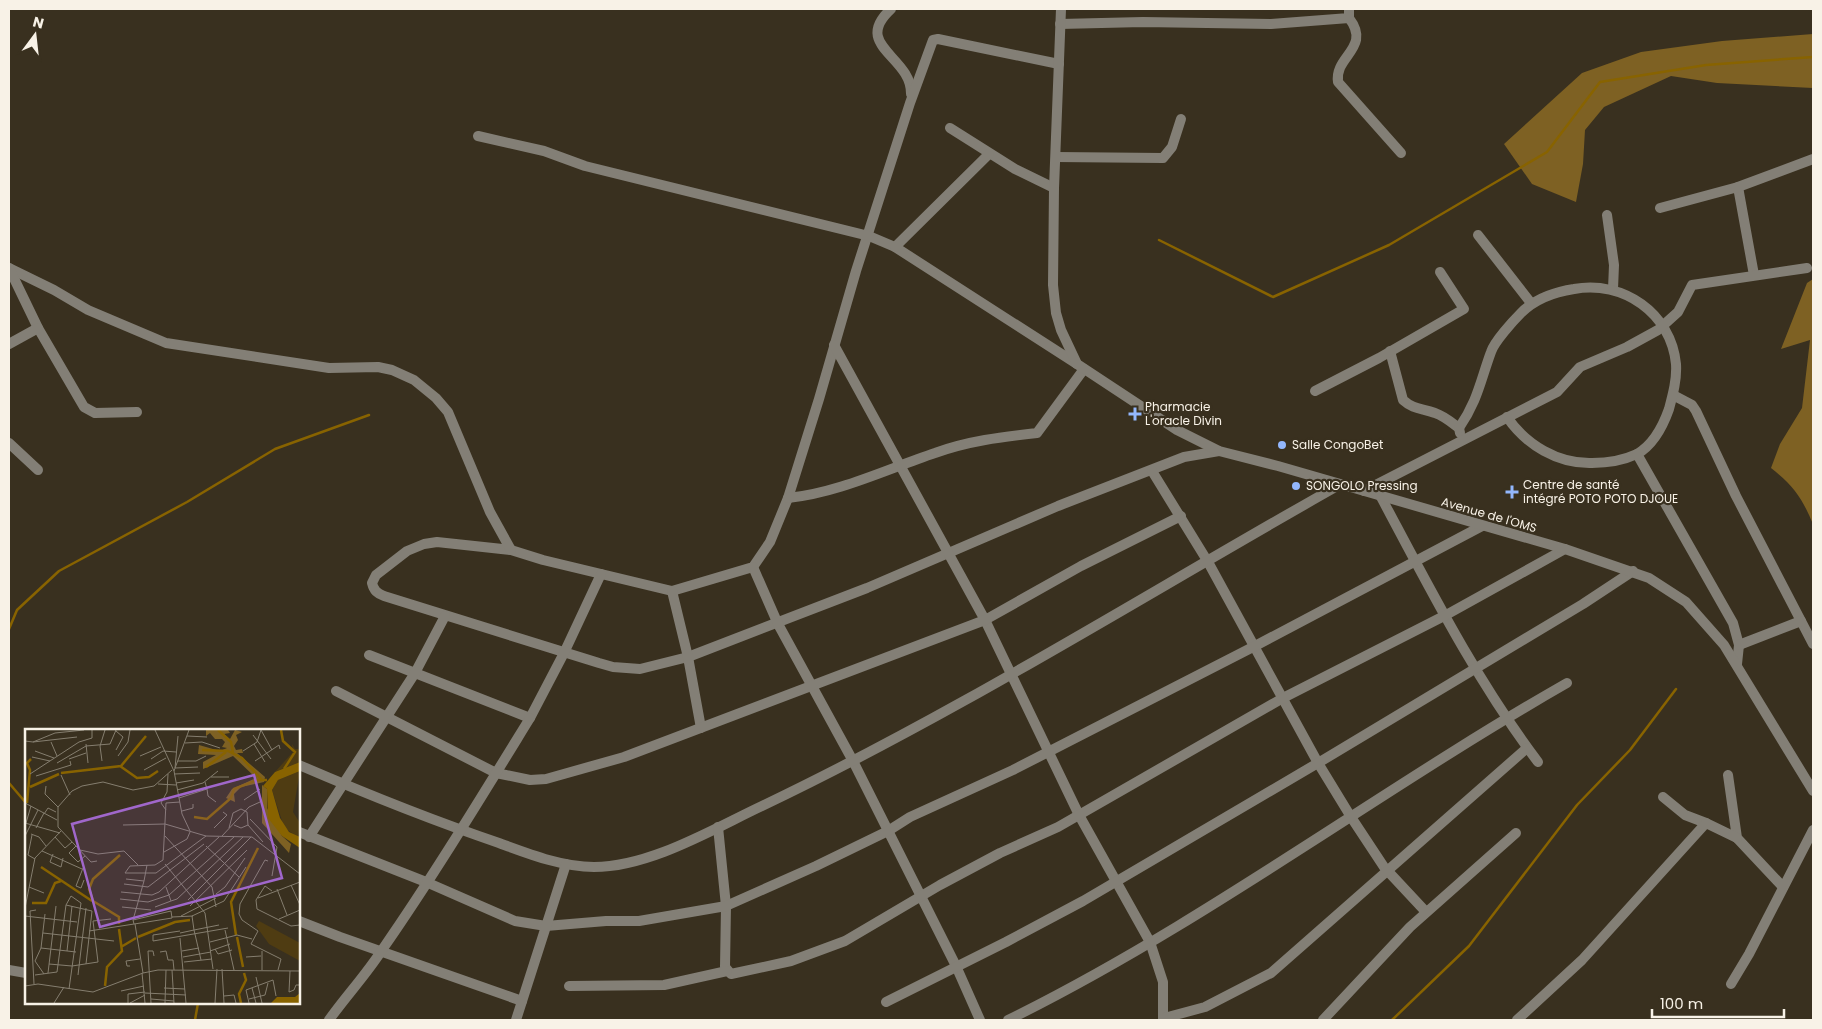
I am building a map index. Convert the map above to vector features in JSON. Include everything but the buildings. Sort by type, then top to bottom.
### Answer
[{"type":"street","points":[[890,9],[878,23],[876,32],[878,41],[908,74],[911,85],[910,103]]},
{"type":"street","points":[[788,498],[805,496],[984,438],[1037,433],[1081,366],[1068,346],[1056,313],[1053,285],[1054,188],[1061,9]]},
{"type":"street","points":[[1060,24],[1144,22],[1270,24],[1349,14],[1357,28],[1358,35],[1340,68],[1338,82],[1401,153]]},
{"type":"street","points":[[1058,64],[938,39],[933,40],[910,103],[788,498],[770,542],[753,567],[672,591],[511,550],[437,542],[424,544],[400,556],[373,578],[372,583],[376,593],[613,667],[658,666],[778,624],[948,555],[1058,506],[1184,457],[1218,451]]},
{"type":"street","points":[[1056,157],[1163,158],[1172,147],[1181,119]]},
{"type":"street","points":[[950,128],[989,154],[1054,188]]},
{"type":"street","name":"Avenue de l'OMS","points":[[478,136],[544,151],[585,166],[869,236],[895,247],[1178,430],[1218,451],[1341,484],[1565,549],[1633,571],[1657,582],[1686,602],[1712,631],[1737,664],[1813,791]]},
{"type":"street","points":[[895,247],[989,154]]},
{"type":"street","points":[[1660,208],[1738,187],[1813,159]]},
{"type":"street","points":[[1738,187],[1754,275]]},
{"type":"street","points":[[1607,215],[1614,264],[1613,288]]},
{"type":"street","points":[[1478,235],[1531,303]]},
{"type":"street","points":[[9,268],[38,328],[88,412],[137,412]]},
{"type":"street","points":[[9,268],[54,290],[88,310],[166,343],[329,368],[378,367],[414,380],[436,398],[448,412],[490,512],[511,550]]},
{"type":"street","points":[[1364,491],[1557,392],[1580,367],[1627,347],[1664,325],[1678,312],[1692,284],[1807,268]]},
{"type":"street","points":[[1315,390],[1390,351],[1464,309],[1440,272]]},
{"type":"street","points":[[1461,442],[1459,428],[1478,396],[1491,350],[1531,303],[1554,292],[1589,286],[1613,288],[1634,298],[1664,325],[1676,364],[1673,395],[1660,430],[1637,454],[1597,463],[1581,464],[1563,459],[1527,441],[1507,417]]},
{"type":"street","points":[[9,344],[38,328]]},
{"type":"street","points":[[834,345],[898,466],[985,620],[1079,815],[1150,942],[1163,982],[1164,1019],[1205,1007],[1271,974],[1346,910],[1388,870],[1527,748]]},
{"type":"street","points":[[1390,351],[1403,400],[1418,410],[1434,412],[1445,417],[1459,428]]},
{"type":"street","points":[[1673,395],[1692,405],[1696,411],[1736,496],[1813,644]]},
{"type":"street","points":[[9,443],[38,470]]},
{"type":"street","points":[[1637,454],[1733,623],[1739,645],[1737,664]]},
{"type":"street","points":[[1152,471],[1182,516],[1256,646],[1318,763],[1351,817],[1388,870],[1426,912]]},
{"type":"street","points":[[300,765],[462,831],[566,864],[607,866],[643,859],[718,827],[853,761],[1208,562],[1341,484]]},
{"type":"street","points":[[1381,497],[1475,668],[1506,718],[1538,762]]},
{"type":"street","points":[[336,691],[496,773],[530,780],[561,776],[624,758],[985,620],[1081,566],[1182,516]]},
{"type":"street","points":[[300,832],[426,882],[515,921],[546,926],[606,921],[640,921],[726,906],[816,866],[888,831],[910,817],[1013,770],[1256,646],[1414,560],[1482,526]]},
{"type":"street","points":[[718,827],[726,906],[725,967],[727,971],[731,974],[791,961],[845,941],[1000,853],[1058,827],[1283,698],[1446,615],[1565,549]]},
{"type":"street","points":[[753,567],[778,624],[853,761],[956,966],[980,1020]]},
{"type":"street","points":[[886,1002],[1006,942],[1116,881],[1318,763],[1633,571]]},
{"type":"street","points":[[329,1020],[347,993],[382,952],[426,882],[462,831],[530,718],[564,653],[601,574]]},
{"type":"street","points":[[672,591],[688,657],[701,728]]},
{"type":"street","points":[[309,836],[415,673],[445,616]]},
{"type":"street","points":[[1739,645],[1801,621]]},
{"type":"street","points":[[369,655],[530,718]]},
{"type":"street","points":[[1008,1020],[1150,942],[1506,718],[1567,683]]},
{"type":"street","points":[[1728,775],[1737,838]]},
{"type":"street","points":[[1663,797],[1685,814],[1737,838],[1783,887]]},
{"type":"street","points":[[1517,1020],[1582,960],[1706,823]]},
{"type":"street","points":[[1731,984],[1749,954],[1813,830]]},
{"type":"street","points":[[1323,1020],[1426,912],[1463,882],[1516,833]]},
{"type":"street","points":[[516,1020],[566,864]]},
{"type":"street","points":[[300,921],[522,1001]]},
{"type":"street","points":[[9,970],[25,973]]},
{"type":"street","points":[[569,986],[664,985],[727,971]]},
{"type":"shaded area","points":[[1813,34],[1813,88],[1717,83],[1671,76],[1604,107],[1585,130],[1583,164],[1576,202],[1532,184],[1504,144],[1582,73],[1641,52],[1722,41]]},
{"type":"shaded area","points":[[1813,279],[1813,524],[1796,493],[1771,468],[1780,444],[1802,408],[1810,340],[1781,349],[1807,283]]},
{"type":"waterway","points":[[1159,240],[1273,297],[1389,245],[1547,152],[1600,82],[1706,65],[1813,57]]},
{"type":"waterway","points":[[9,629],[17,610],[59,571],[187,502],[275,449],[369,415]]},
{"type":"waterway","points":[[1392,1020],[1469,946],[1577,805],[1630,750],[1676,689]]},
{"type":"waterway","points":[[9,783],[25,802]]},
{"type":"waterway","points":[[195,1020],[198,1004]]},
{"type":"place","name":"Pharmacie L'oracle Divin","points":[[1135,414]]},
{"type":"place","name":"Salle CongoBet","points":[[1282,445]]},
{"type":"place","name":"SONGOLO Pressing","points":[[1296,486]]},
{"type":"place","name":"Centre de santé intégré POTO POTO DJOUE","points":[[1512,492]]}]
